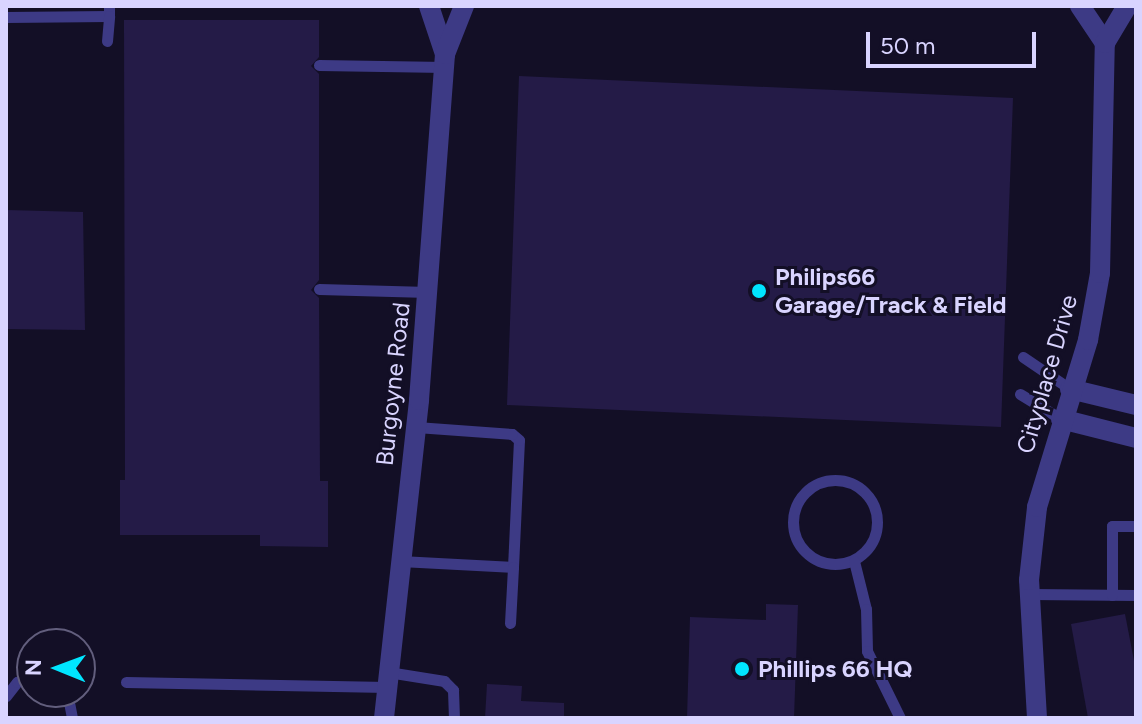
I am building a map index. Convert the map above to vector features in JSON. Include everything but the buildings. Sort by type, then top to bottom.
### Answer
[{"type":"street","name":"Burgoyne Road","points":[[429,6],[445,60]]},
{"type":"street","name":"Burgoyne Road","points":[[384,718],[416,427],[445,60],[464,6]]},
{"type":"street","points":[[1080,6],[1105,43]]},
{"type":"street","name":"Cityplace Drive","points":[[1037,718],[1030,594],[1037,507],[1070,389],[1088,340],[1100,273],[1105,43],[1127,6]]},
{"type":"street","points":[[1070,389],[1136,405]]},
{"type":"street","points":[[1061,419],[1136,438]]},
{"type":"lane","points":[[6,17],[109,11],[107,41]]},
{"type":"lane","points":[[319,65],[445,60]]},
{"type":"lane","points":[[319,289],[428,292]]},
{"type":"lane","points":[[1023,357],[1070,389]]},
{"type":"lane","points":[[1020,394],[1061,419]]},
{"type":"lane","points":[[416,427],[512,434],[519,440],[510,623]]},
{"type":"lane","points":[[839,480],[852,483],[872,502],[877,514],[873,541],[854,561],[826,564],[813,559],[795,537],[795,508],[812,486],[839,480]]},
{"type":"lane","points":[[1112,595],[1112,526],[1136,526]]},
{"type":"lane","points":[[400,561],[513,567]]},
{"type":"lane","points":[[854,561],[866,609],[867,651],[900,718]]},
{"type":"lane","points":[[1030,594],[1136,595]]},
{"type":"lane","points":[[126,682],[444,681],[453,690],[454,718]]},
{"type":"place","name":"Philips66 Garage/Track & Field","points":[[759,291]]},
{"type":"place","name":"Phillips 66 HQ","points":[[742,669]]}]
